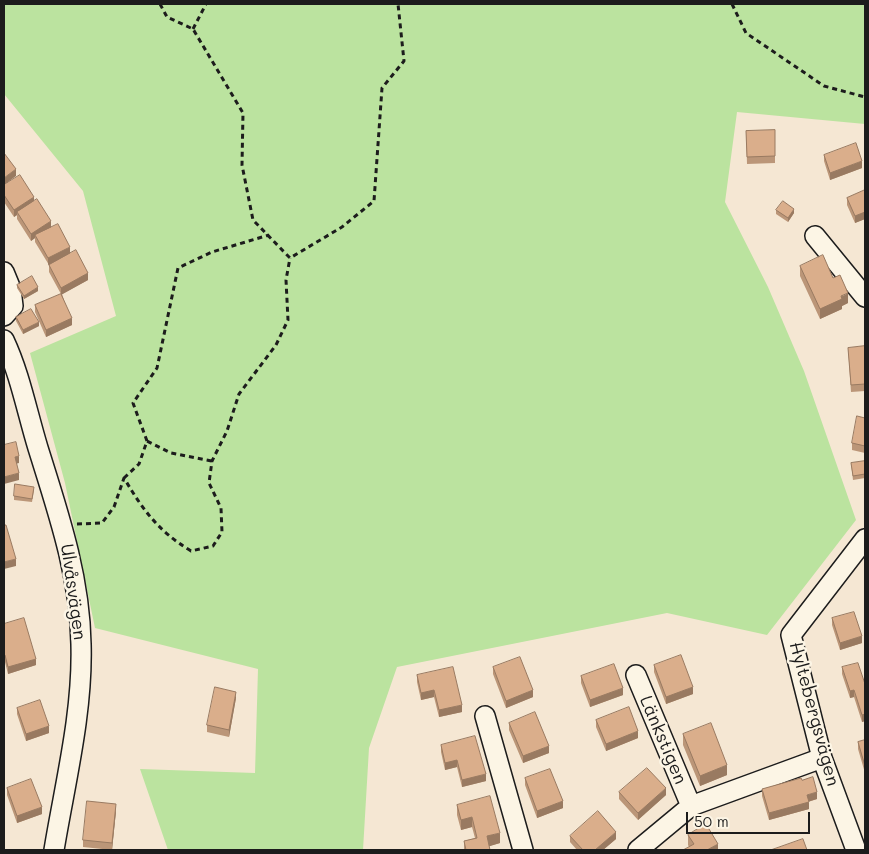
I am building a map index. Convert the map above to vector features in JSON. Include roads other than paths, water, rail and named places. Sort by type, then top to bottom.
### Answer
[{"type":"street","points":[[815,236],[865,297]]},
{"type":"street","points":[[4,272],[13,296],[13,306],[4,316]]},
{"type":"street","name":"Ulvåsvägen","points":[[4,340],[17,373],[71,558],[81,643],[80,692],[54,850]]},
{"type":"street","name":"Hyltebergsvägen","points":[[856,850],[822,758],[791,635],[865,539]]},
{"type":"street","name":"Länkstigen","points":[[636,675],[691,806]]},
{"type":"street","points":[[485,716],[523,850]]},
{"type":"street","points":[[638,850],[691,806],[822,758]]}]
